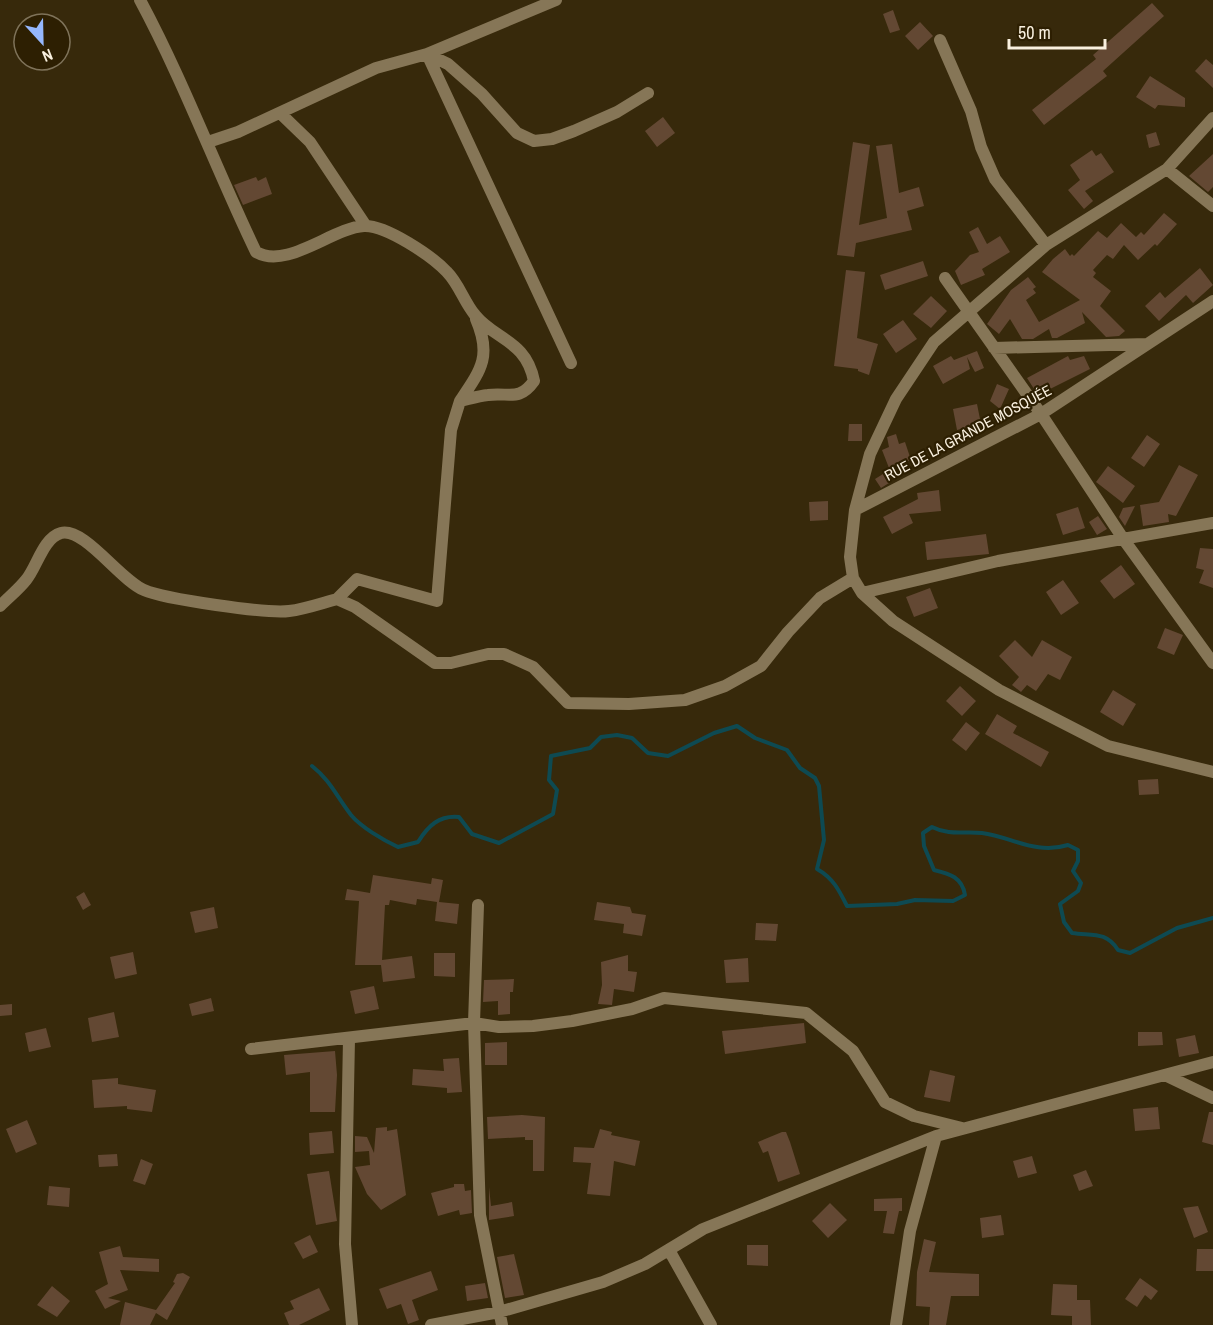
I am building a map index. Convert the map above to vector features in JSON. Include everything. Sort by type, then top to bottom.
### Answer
[{"type":"street","points":[[0,606],[26,580],[50,541],[58,534],[70,532],[82,537],[130,583],[147,592],[244,608],[288,611],[338,599],[357,579],[437,601],[451,430],[460,401],[485,358],[484,338],[475,315],[448,272],[406,239],[366,226],[337,233],[285,255],[263,256],[256,252],[208,142],[140,0]]},
{"type":"street","points":[[208,142],[280,113],[376,68],[427,54],[556,0]]},
{"type":"street","points":[[940,40],[971,111],[981,147],[995,179],[1046,245]]},
{"type":"street","points":[[427,54],[448,64],[482,94],[517,133],[534,141],[552,139],[574,131],[617,112],[648,93]]},
{"type":"street","points":[[427,54],[571,363]]},
{"type":"street","points":[[280,113],[310,142],[366,226]]},
{"type":"street","points":[[1213,117],[1167,169],[1046,245],[934,342],[896,399],[870,454],[855,510],[850,556],[853,578],[862,594],[893,621],[999,690],[1108,746],[1213,772]]},
{"type":"street","points":[[1167,169],[1213,207]]},
{"type":"street","points":[[945,278],[1041,414],[1124,540],[1213,663]]},
{"type":"street","name":"RUE DE LA GRANDE MOSQUÉE","points":[[855,510],[1041,414],[1213,301]]},
{"type":"street","points":[[460,401],[489,395],[514,396],[526,391],[534,381],[532,371],[513,342],[475,315]]},
{"type":"street","points":[[994,348],[1069,348],[1148,344]]},
{"type":"street","points":[[862,594],[998,561],[1213,523]]},
{"type":"street","points":[[338,599],[355,607],[435,663],[451,663],[488,654],[504,654],[532,667],[568,703],[629,704],[685,700],[725,686],[761,666],[788,632],[820,598],[853,578]]},
{"type":"street","points":[[478,905],[474,1023],[480,1215],[502,1325]]},
{"type":"street","points":[[251,1049],[474,1023],[533,1026],[632,1009],[664,998],[806,1012],[854,1051],[885,1102],[914,1116],[962,1128]]},
{"type":"street","points":[[349,1039],[345,1244],[352,1325]]},
{"type":"street","points":[[431,1325],[499,1312],[603,1282],[645,1264],[703,1228],[936,1136],[1213,1062]]},
{"type":"street","points":[[1165,1075],[1213,1098]]},
{"type":"street","points":[[896,1325],[910,1230],[936,1136]]},
{"type":"street","points":[[669,1250],[711,1325]]},
{"type":"building","points":[[1152,3],[1164,16],[1103,71],[1107,76],[1044,125],[1032,110],[1096,59],[1093,55]]},
{"type":"building","points":[[893,10],[900,30],[890,33],[883,14]]},
{"type":"building","points":[[920,22],[933,36],[918,50],[905,36]]},
{"type":"building","points":[[1206,59],[1213,65],[1213,88],[1195,71]]},
{"type":"building","points":[[1150,76],[1185,98],[1185,107],[1158,105],[1155,109],[1136,97]]},
{"type":"building","points":[[663,117],[675,133],[657,147],[645,131]]},
{"type":"building","points":[[1156,132],[1160,145],[1149,148],[1146,135]]},
{"type":"building","points":[[853,142],[870,145],[859,225],[887,218],[876,146],[892,144],[899,193],[919,187],[924,206],[907,211],[912,230],[856,243],[854,257],[837,255]]},
{"type":"building","points":[[1092,150],[1096,156],[1101,153],[1114,172],[1085,191],[1093,201],[1084,209],[1068,190],[1080,180],[1070,165]]},
{"type":"building","points":[[1213,154],[1213,187],[1208,192],[1189,176]]},
{"type":"building","points":[[256,177],[258,181],[266,177],[272,194],[243,205],[234,185]]},
{"type":"building","points":[[1164,213],[1177,224],[1157,246],[1155,244],[1138,260],[1124,245],[1113,259],[1107,255],[1093,270],[1096,273],[1093,277],[1111,291],[1100,306],[1125,331],[1119,336],[1106,337],[1082,312],[1085,323],[1057,338],[1052,338],[1049,329],[1033,339],[1022,339],[1010,319],[999,334],[987,324],[1011,290],[1028,277],[1036,287],[1033,289],[1036,293],[1026,300],[1039,322],[1080,300],[1042,272],[1053,259],[1065,249],[1070,256],[1072,254],[1074,256],[1098,231],[1107,238],[1121,223],[1136,237],[1141,232],[1144,235]]},
{"type":"building","points":[[978,227],[987,244],[1000,236],[1010,252],[982,269],[985,275],[961,285],[955,271],[970,255],[979,252],[969,232]]},
{"type":"building","points":[[923,261],[928,276],[885,290],[880,275]]},
{"type":"building","points":[[1200,268],[1213,285],[1193,303],[1186,295],[1159,321],[1145,306],[1160,292],[1165,298]]},
{"type":"building","points":[[846,270],[865,272],[857,338],[878,344],[869,375],[858,369],[834,366]]},
{"type":"building","points":[[931,296],[947,311],[931,328],[913,314]]},
{"type":"building","points":[[903,320],[917,339],[896,353],[883,334]]},
{"type":"building","points":[[977,351],[984,368],[975,372],[967,357],[970,369],[943,384],[933,366],[951,356],[954,360]]},
{"type":"building","points":[[1068,356],[1070,360],[1084,356],[1090,369],[1038,395],[1027,378]]},
{"type":"building","points":[[997,384],[1009,389],[1000,409],[990,401]]},
{"type":"building","points":[[977,404],[981,424],[957,430],[953,409]]},
{"type":"building","points":[[849,424],[862,424],[862,441],[848,441]]},
{"type":"building","points":[[896,434],[899,444],[905,442],[911,460],[889,468],[882,450],[889,447],[887,437]]},
{"type":"building","points":[[1147,435],[1160,444],[1144,467],[1131,458]]},
{"type":"building","points":[[1179,465],[1198,475],[1176,516],[1168,514],[1169,522],[1143,526],[1140,505],[1159,502]]},
{"type":"building","points":[[1108,466],[1135,486],[1123,503],[1096,482]]},
{"type":"building","points":[[883,474],[889,483],[881,488],[875,479]]},
{"type":"building","points":[[939,490],[941,511],[909,514],[913,523],[892,534],[883,517],[918,499],[917,493]]},
{"type":"building","points":[[828,501],[828,520],[810,521],[809,502]]},
{"type":"building","points":[[1135,506],[1125,526],[1119,517],[1123,508]]},
{"type":"building","points":[[1078,507],[1085,528],[1063,535],[1056,514]]},
{"type":"building","points":[[1098,516],[1107,529],[1097,535],[1089,522]]},
{"type":"building","points":[[986,534],[989,554],[927,560],[925,542]]},
{"type":"building","points":[[1200,548],[1213,549],[1213,588],[1199,583],[1204,570],[1196,568]]},
{"type":"building","points":[[1121,565],[1135,584],[1114,599],[1100,581]]},
{"type":"building","points":[[1063,580],[1079,603],[1061,615],[1046,592]]},
{"type":"building","points":[[930,588],[938,608],[914,617],[906,597]]},
{"type":"building","points":[[1165,628],[1183,635],[1174,655],[1157,648]]},
{"type":"building","points":[[1015,640],[1032,657],[1042,640],[1072,657],[1060,680],[1048,674],[1036,691],[1027,685],[1021,692],[1012,685],[1019,677],[999,656]]},
{"type":"building","points":[[960,686],[976,701],[962,716],[946,701]]},
{"type":"building","points":[[1113,690],[1136,704],[1123,726],[1100,712]]},
{"type":"building","points":[[997,714],[1017,726],[1013,733],[1049,752],[1041,767],[985,734]]},
{"type":"building","points":[[966,722],[980,733],[966,751],[952,740]]},
{"type":"building","points":[[1158,779],[1159,794],[1139,795],[1138,780]]},
{"type":"building","points":[[373,875],[431,884],[432,878],[443,880],[439,902],[459,904],[457,924],[435,921],[437,902],[417,899],[416,905],[390,900],[389,905],[385,905],[382,960],[412,956],[415,978],[383,982],[381,965],[355,965],[359,901],[345,900],[347,889],[370,893]]},
{"type":"building","points":[[84,892],[91,905],[83,910],[76,897]]},
{"type":"building","points":[[597,902],[630,907],[632,913],[646,915],[642,936],[623,933],[624,924],[594,920]]},
{"type":"building","points":[[214,907],[218,928],[195,933],[190,912]]},
{"type":"building","points":[[756,923],[778,924],[776,941],[755,940]]},
{"type":"building","points":[[133,952],[137,974],[115,979],[110,957]]},
{"type":"building","points":[[434,953],[455,953],[455,977],[434,976]]},
{"type":"building","points":[[628,955],[628,971],[637,972],[634,992],[614,989],[612,1005],[598,1004],[602,985],[601,962]]},
{"type":"building","points":[[748,958],[749,982],[726,983],[724,960]]},
{"type":"building","points":[[514,979],[513,992],[510,992],[510,1014],[498,1015],[498,1001],[483,1002],[484,980]]},
{"type":"building","points":[[374,986],[379,1009],[355,1014],[350,991]]},
{"type":"building","points":[[211,998],[214,1011],[192,1016],[189,1004]]},
{"type":"building","points":[[12,1004],[12,1015],[0,1016],[0,1005]]},
{"type":"building","points":[[114,1012],[119,1037],[92,1042],[88,1018]]},
{"type":"building","points":[[804,1023],[806,1043],[725,1054],[722,1031]]},
{"type":"building","points":[[46,1028],[51,1047],[29,1052],[25,1033]]},
{"type":"building","points":[[1138,1032],[1162,1032],[1163,1045],[1138,1046]]},
{"type":"building","points":[[1195,1035],[1199,1053],[1179,1057],[1176,1039]]},
{"type":"building","points":[[507,1042],[507,1065],[485,1065],[485,1043]]},
{"type":"building","points":[[335,1051],[337,1075],[335,1112],[310,1112],[310,1072],[286,1075],[284,1055]]},
{"type":"building","points":[[459,1058],[462,1092],[447,1093],[447,1088],[412,1085],[413,1069],[444,1071],[443,1059]]},
{"type":"building","points":[[930,1070],[955,1076],[950,1102],[924,1097]]},
{"type":"building","points":[[118,1078],[118,1084],[156,1090],[152,1112],[127,1109],[127,1106],[94,1108],[92,1080]]},
{"type":"building","points":[[1158,1107],[1160,1129],[1135,1131],[1133,1109]]},
{"type":"building","points":[[1209,1112],[1213,1112],[1213,1145],[1202,1142]]},
{"type":"building","points":[[522,1115],[545,1117],[544,1171],[533,1171],[533,1140],[525,1140],[525,1137],[488,1139],[487,1117]]},
{"type":"building","points":[[27,1120],[37,1144],[16,1153],[6,1129]]},
{"type":"building","points":[[387,1127],[387,1131],[397,1129],[406,1195],[381,1210],[367,1194],[355,1167],[370,1165],[369,1151],[355,1152],[355,1136],[367,1137],[374,1153],[376,1128]]},
{"type":"building","points":[[600,1129],[612,1132],[611,1135],[640,1141],[635,1166],[614,1161],[610,1196],[587,1194],[591,1163],[573,1162],[574,1147],[594,1148]]},
{"type":"building","points":[[332,1131],[334,1153],[310,1155],[309,1133]]},
{"type":"building","points":[[786,1132],[800,1174],[778,1182],[768,1151],[763,1153],[758,1142]]},
{"type":"building","points":[[117,1154],[118,1166],[99,1167],[98,1155]]},
{"type":"building","points":[[1032,1156],[1037,1173],[1018,1178],[1013,1161]]},
{"type":"building","points":[[141,1159],[153,1164],[145,1185],[133,1181]]},
{"type":"building","points":[[1086,1170],[1093,1186],[1079,1191],[1073,1175]]},
{"type":"building","points":[[329,1171],[337,1221],[316,1225],[307,1174]]},
{"type":"building","points":[[454,1184],[464,1184],[465,1191],[471,1190],[472,1213],[460,1215],[459,1210],[438,1216],[431,1193],[454,1187]]},
{"type":"building","points":[[49,1186],[70,1188],[69,1207],[47,1205]]},
{"type":"building","points":[[489,1187],[491,1206],[512,1202],[514,1216],[489,1220]]},
{"type":"building","points":[[902,1198],[902,1211],[899,1211],[894,1234],[883,1233],[887,1211],[874,1211],[874,1199]]},
{"type":"building","points":[[830,1203],[847,1220],[828,1238],[812,1221]]},
{"type":"building","points":[[1198,1206],[1208,1232],[1194,1238],[1183,1208]]},
{"type":"building","points":[[1001,1215],[1004,1235],[982,1238],[980,1218]]},
{"type":"building","points":[[310,1235],[318,1252],[303,1259],[294,1243]]},
{"type":"building","points":[[924,1239],[936,1242],[929,1272],[979,1274],[979,1296],[951,1296],[946,1325],[929,1325],[930,1307],[916,1306],[917,1272]]},
{"type":"building","points":[[747,1245],[768,1245],[768,1266],[747,1265]]},
{"type":"building","points":[[120,1246],[123,1257],[159,1259],[159,1272],[120,1270],[128,1290],[108,1298],[121,1301],[105,1309],[95,1291],[108,1284],[99,1252]]},
{"type":"building","points":[[1197,1249],[1213,1249],[1213,1271],[1196,1271]]},
{"type":"building","points":[[514,1254],[524,1295],[505,1298],[497,1257]]},
{"type":"building","points":[[431,1271],[438,1290],[412,1300],[419,1320],[408,1324],[401,1304],[387,1309],[379,1289]]},
{"type":"building","points":[[183,1273],[190,1277],[167,1320],[156,1313],[150,1325],[120,1325],[125,1302],[156,1310],[175,1283],[173,1282],[177,1274]]},
{"type":"building","points":[[1140,1278],[1158,1291],[1151,1300],[1145,1295],[1137,1307],[1125,1299]]},
{"type":"building","points":[[485,1283],[488,1298],[467,1301],[465,1286]]},
{"type":"building","points":[[1053,1284],[1077,1285],[1077,1300],[1090,1300],[1091,1325],[1072,1325],[1072,1316],[1051,1315]]},
{"type":"building","points":[[52,1286],[70,1301],[57,1317],[37,1305]]},
{"type":"building","points":[[319,1288],[330,1310],[299,1325],[289,1325],[284,1313],[294,1309],[290,1301]]},
{"type":"waterway","points":[[312,766],[329,783],[355,820],[398,847],[418,842],[435,823],[452,817],[459,817],[472,834],[499,843],[553,814],[557,790],[549,780],[551,756],[590,748],[601,737],[617,735],[632,738],[648,753],[668,756],[714,733],[737,726],[755,738],[787,750],[800,768],[815,778],[819,786],[824,840],[817,869],[831,880],[847,906],[897,904],[915,900],[953,901],[965,895],[958,880],[934,870],[924,846],[923,833],[932,827],[951,832],[993,835],[1035,847],[1056,848],[1068,845],[1078,850],[1078,861],[1073,871],[1081,883],[1078,891],[1060,904],[1064,922],[1072,933],[1103,937],[1118,950],[1130,953],[1177,928],[1213,918]]}]
